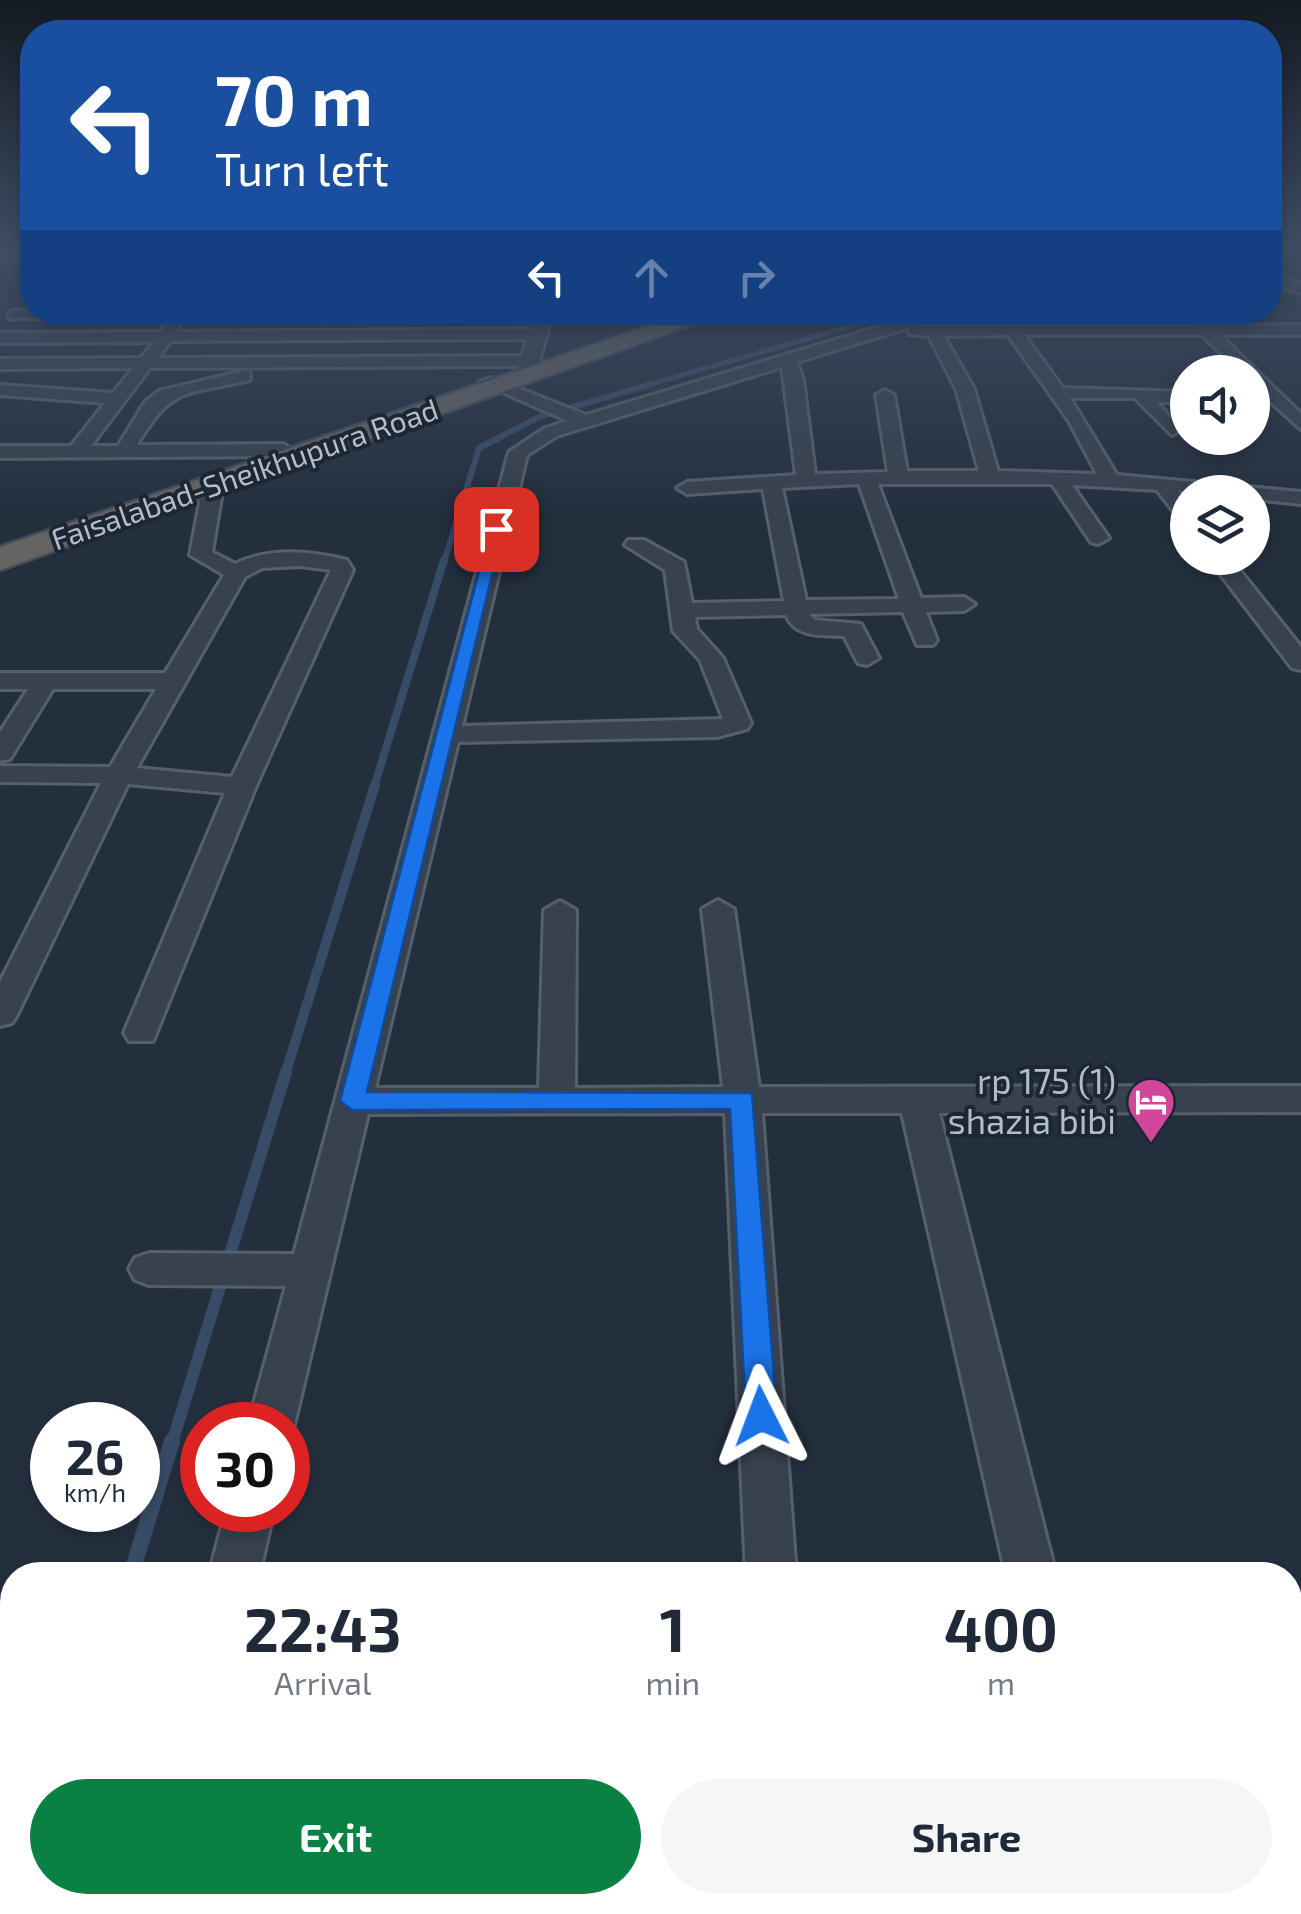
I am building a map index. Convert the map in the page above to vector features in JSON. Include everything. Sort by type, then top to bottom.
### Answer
[{"type":"highway","name":"Faisalabad-Sheikhupura Road","points":[[0,559],[494,384],[529,364],[608,338]]},
{"type":"highway","name":"Faisalabad-Sheikhupura Road","points":[[0,547],[283,450],[635,338]]},
{"type":"street","points":[[3,341],[90,338]]},
{"type":"street","points":[[78,451],[164,338]]},
{"type":"street","points":[[124,451],[157,401],[177,389],[237,379],[256,361],[270,338]]},
{"type":"street","points":[[0,364],[529,364],[537,338]]},
{"type":"street","points":[[278,1402],[513,461],[532,440],[580,419],[860,338]]},
{"type":"street","points":[[938,338],[966,389],[990,476]]},
{"type":"street","points":[[1017,338],[1058,393],[1109,478]]},
{"type":"street","points":[[788,360],[795,380],[806,478]]},
{"type":"street","points":[[494,384],[580,419]]},
{"type":"street","points":[[0,390],[120,398]]},
{"type":"street","points":[[1270,391],[1301,424]]},
{"type":"street","points":[[1058,393],[1136,392],[1170,428]]},
{"type":"street","points":[[885,395],[898,476]]},
{"type":"street","points":[[1144,397],[1170,398]]},
{"type":"street","points":[[0,452],[283,450]]},
{"type":"street","points":[[687,488],[806,478],[898,476],[1109,478],[1170,483]]},
{"type":"street","points":[[866,477],[925,640]]},
{"type":"street","points":[[1057,477],[1098,538]]},
{"type":"street","points":[[772,481],[797,609],[806,626],[853,629],[868,658]]},
{"type":"street","points":[[1161,482],[1170,494]]},
{"type":"street","points":[[213,486],[201,555],[236,573]]},
{"type":"street","points":[[1270,495],[1301,498]]},
{"type":"street","points":[[444,734],[734,727],[739,718],[710,658],[685,630],[676,567],[636,545]]},
{"type":"street","points":[[0,1015],[118,775],[236,573],[244,564],[259,562],[330,562],[342,570],[242,786],[141,1033]]},
{"type":"street","points":[[1232,575],[1301,663]]},
{"type":"street","points":[[683,610],[964,604]]},
{"type":"street","points":[[0,681],[174,681]]},
{"type":"street","points":[[0,753],[45,681]]},
{"type":"street","points":[[0,774],[118,775],[242,786]]},
{"type":"street","points":[[718,909],[743,1100],[769,1562]]},
{"type":"street","points":[[557,1099],[560,910]]},
{"type":"street","points":[[917,1097],[1028,1562]]},
{"type":"street","points":[[352,1101],[1301,1099]]},
{"type":"street","points":[[149,1269],[310,1270]]},
{"type":"street","points":[[237,1562],[245,1532]]},
{"type":"waterway","points":[[641,387],[808,338]]},
{"type":"waterway","points":[[444,562],[479,448],[541,416],[649,385]]},
{"type":"waterway","points":[[374,787],[444,560]]},
{"type":"waterway","points":[[285,1075],[375,785]]},
{"type":"waterway","points":[[172,1443],[286,1072]]},
{"type":"waterway","points":[[135,1562],[172,1441]]},
{"type":"place","name":"rp 175 (1) shazia bibi","points":[[1151,1144]]},
{"type":"route","points":[[496,529],[352,1101],[743,1100],[761,1416]]}]
